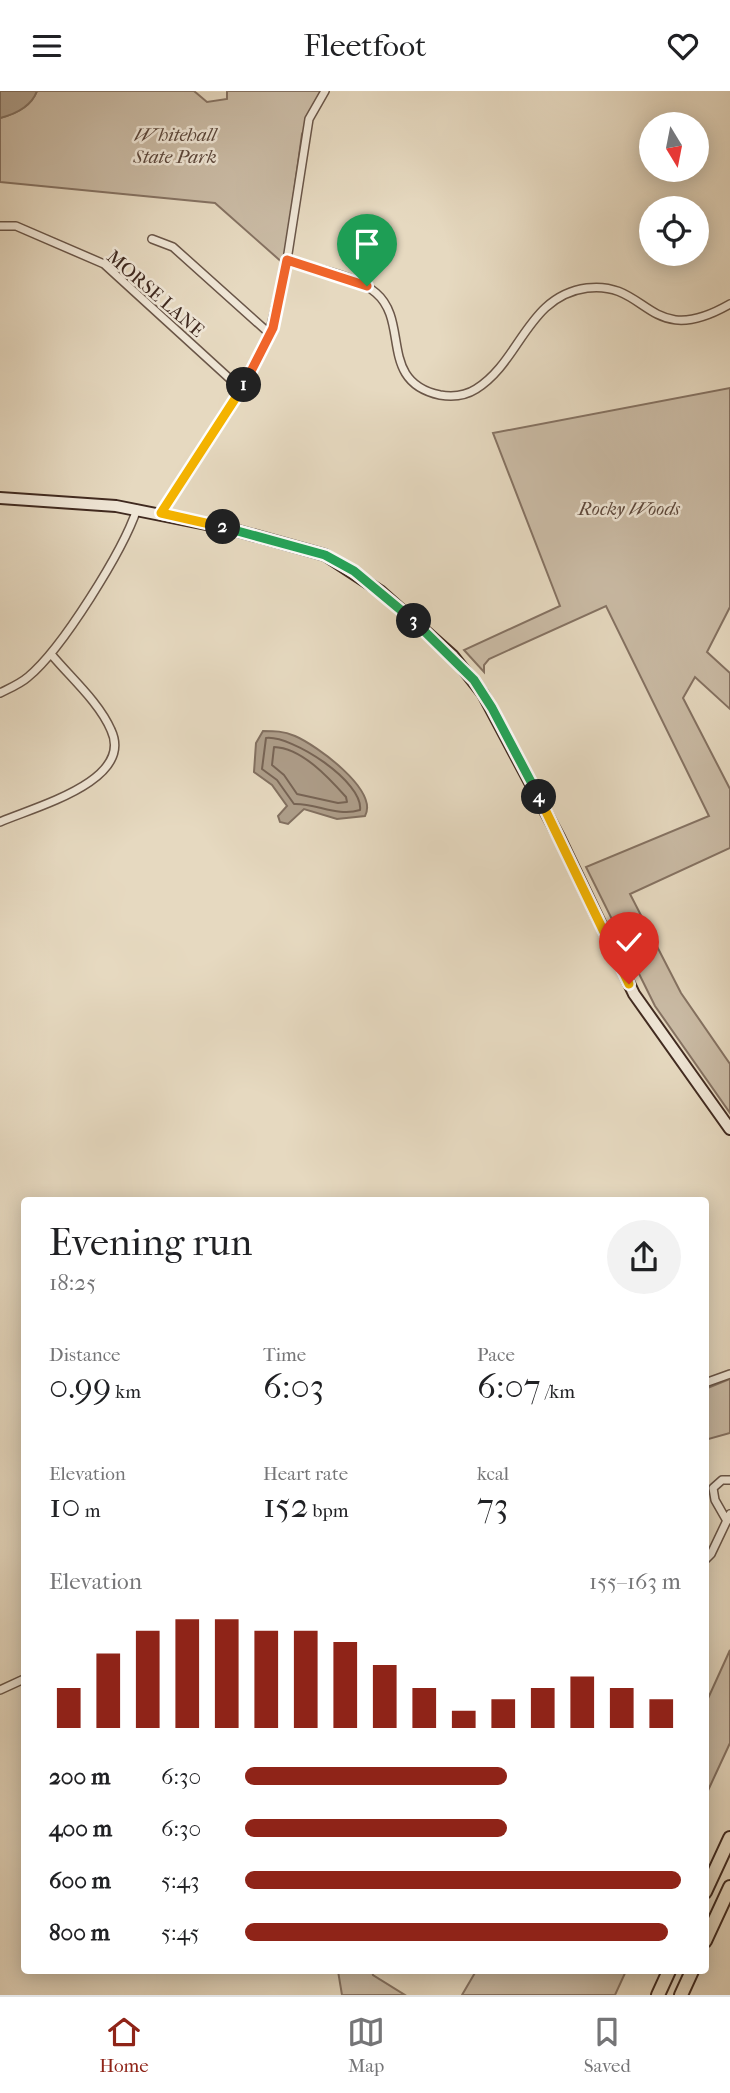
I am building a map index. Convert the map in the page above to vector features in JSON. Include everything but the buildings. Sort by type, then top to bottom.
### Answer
[{"type":"highway","points":[[709,1883],[730,1838]]},
{"type":"highway","points":[[709,1932],[730,1887]]},
{"type":"highway","points":[[658,1995],[668,1974]]},
{"type":"highway","points":[[681,1995],[691,1974]]},
{"type":"main road","points":[[0,498],[137,509],[295,545],[325,555],[380,591],[464,668],[507,736],[634,995],[730,1129]]},
{"type":"street","points":[[161,513],[241,389],[270,334],[287,260],[309,119],[326,91]]},
{"type":"street","name":"MORSE LANE","points":[[0,226],[16,226],[104,264],[241,389]]},
{"type":"street","points":[[152,239],[173,247],[270,334]]},
{"type":"street","points":[[287,260],[362,284],[376,292],[388,310],[398,358],[408,376],[425,390],[446,395],[462,395],[481,386],[538,313],[555,299],[575,291],[591,288],[612,290],[655,314],[681,321],[702,318],[730,304]]},
{"type":"street","points":[[1,692],[30,676],[51,654],[125,540],[137,509]]},
{"type":"street","points":[[0,822],[94,781],[108,768],[112,760],[112,731],[51,654]]},
{"type":"street","points":[[709,1382],[730,1374]]},
{"type":"street","points":[[709,1556],[728,1517],[715,1500],[713,1488],[722,1480],[730,1480]]},
{"type":"street","points":[[0,1690],[21,1680]]},
{"type":"green space","name":"Whitehall State Park","points":[[37,91],[194,91],[207,102],[227,99],[227,91],[323,91],[302,134],[284,264],[215,203],[0,182],[0,118],[22,109]]},
{"type":"green space","name":"Rocky Woods","points":[[730,388],[730,607],[707,652],[730,673],[730,709],[695,677],[683,698],[730,789],[730,848],[630,894],[681,993],[730,1064],[730,1113],[655,1006],[586,867],[709,816],[606,606],[489,659],[484,665],[484,672],[464,650],[560,606],[493,433]]},
{"type":"green space","points":[[730,1379],[730,1433],[709,1439],[709,1387]]},
{"type":"green space","points":[[730,1650],[730,1743],[709,1788],[709,1696]]},
{"type":"green space","points":[[338,1974],[373,1974],[405,1995],[342,1995]]},
{"type":"green space","points":[[474,1974],[625,1974],[615,1995],[462,1995]]},
{"type":"water","points":[[0,91],[37,91],[22,109],[0,118]]},
{"type":"water","points":[[263,731],[295,736],[330,758],[355,782],[363,794],[367,805],[365,816],[337,819],[304,809],[288,824],[280,822],[278,816],[287,806],[272,785],[254,772],[256,743]]},
{"type":"route","points":[[367,286],[287,260],[277,312],[267,343],[227,414],[171,494],[161,513],[295,545],[325,555],[354,571],[380,591],[453,656],[474,680],[492,708],[559,837],[629,984]]}]
